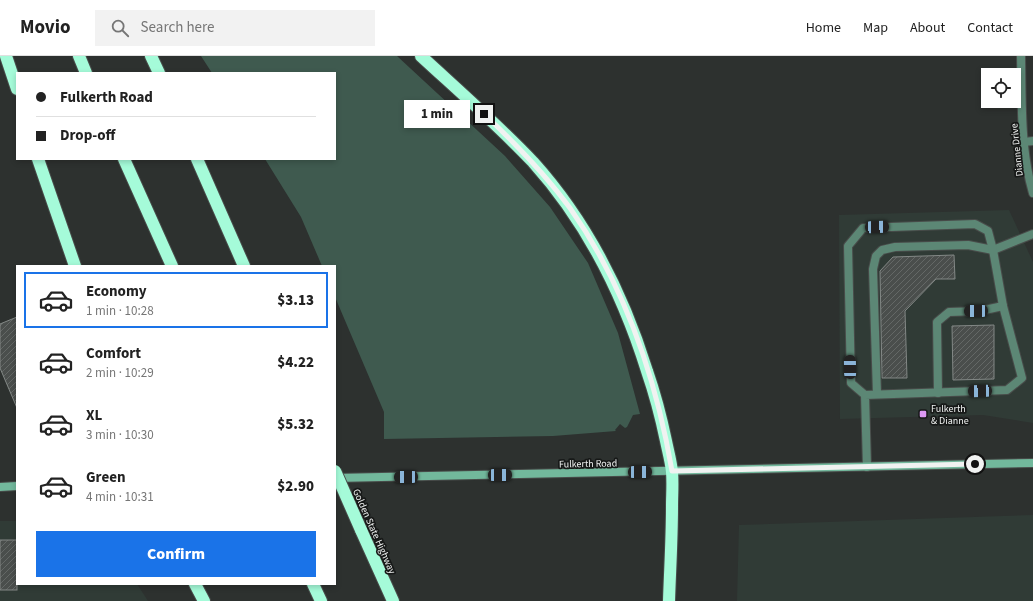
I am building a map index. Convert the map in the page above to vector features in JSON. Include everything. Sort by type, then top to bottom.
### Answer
[{"type":"highway","points":[[6,56],[16,86]]},
{"type":"highway","points":[[79,56],[86,72]]},
{"type":"highway","points":[[151,56],[158,72]]},
{"type":"highway","points":[[421,56],[495,124],[534,163],[570,208],[587,234],[615,286],[639,342],[662,424],[672,471],[669,601]]},
{"type":"highway","points":[[38,160],[75,265]]},
{"type":"highway","points":[[124,160],[172,265]]},
{"type":"highway","points":[[197,160],[244,265]]},
{"type":"highway","name":"Golden State Highway","points":[[336,473],[393,601]]},
{"type":"highway","points":[[196,585],[204,601]]},
{"type":"highway","points":[[313,585],[320,601]]},
{"type":"street","name":"Dianne Drive","points":[[1021,56],[1024,142],[1028,174],[1033,193]]},
{"type":"street","points":[[1024,142],[1033,141]]},
{"type":"street","points":[[975,224],[988,231],[1003,306],[1022,378],[1007,390],[865,395],[851,383],[848,246],[863,228],[975,224]]},
{"type":"street","points":[[877,394],[874,269],[876,256],[882,250],[895,247],[968,245],[993,250],[1033,234]]},
{"type":"street","points":[[938,393],[938,322],[948,312],[980,311],[1003,306]]},
{"type":"street","points":[[865,395],[867,467]]},
{"type":"street","name":"Fulkerth Road","points":[[336,478],[1033,463]]},
{"type":"street","points":[[0,487],[16,486]]},
{"type":"shaded area","points":[[1009,210],[1033,262],[1033,423],[983,415],[840,419],[839,215]]},
{"type":"shaded area","points":[[1033,515],[1033,601],[737,601],[739,525]]},
{"type":"shaded area","points":[[0,521],[16,521],[16,585],[138,585],[148,601],[0,601]]},
{"type":"green space","points":[[201,56],[397,56],[505,156],[550,207],[588,263],[618,333],[640,414],[633,415],[625,428],[620,424],[615,430],[616,431],[553,436],[384,439],[384,412],[336,299],[336,265],[322,265],[301,217],[266,160],[336,160],[336,72],[211,72]]},
{"type":"building","points":[[954,255],[955,279],[936,279],[905,311],[907,378],[882,378],[880,271],[893,257]]},
{"type":"building","points":[[16,317],[16,406],[0,368],[0,324]]},
{"type":"building","points":[[994,325],[994,379],[953,380],[952,326]]},
{"type":"building","points":[[0,540],[16,540],[17,590],[0,590]]},
{"type":"place","name":"Fulkerth & Dianne","points":[[923,414]]},
{"type":"route","points":[[484,114],[534,163],[553,186],[570,208],[600,256],[615,286],[639,342],[662,424],[672,471],[975,464]]}]
